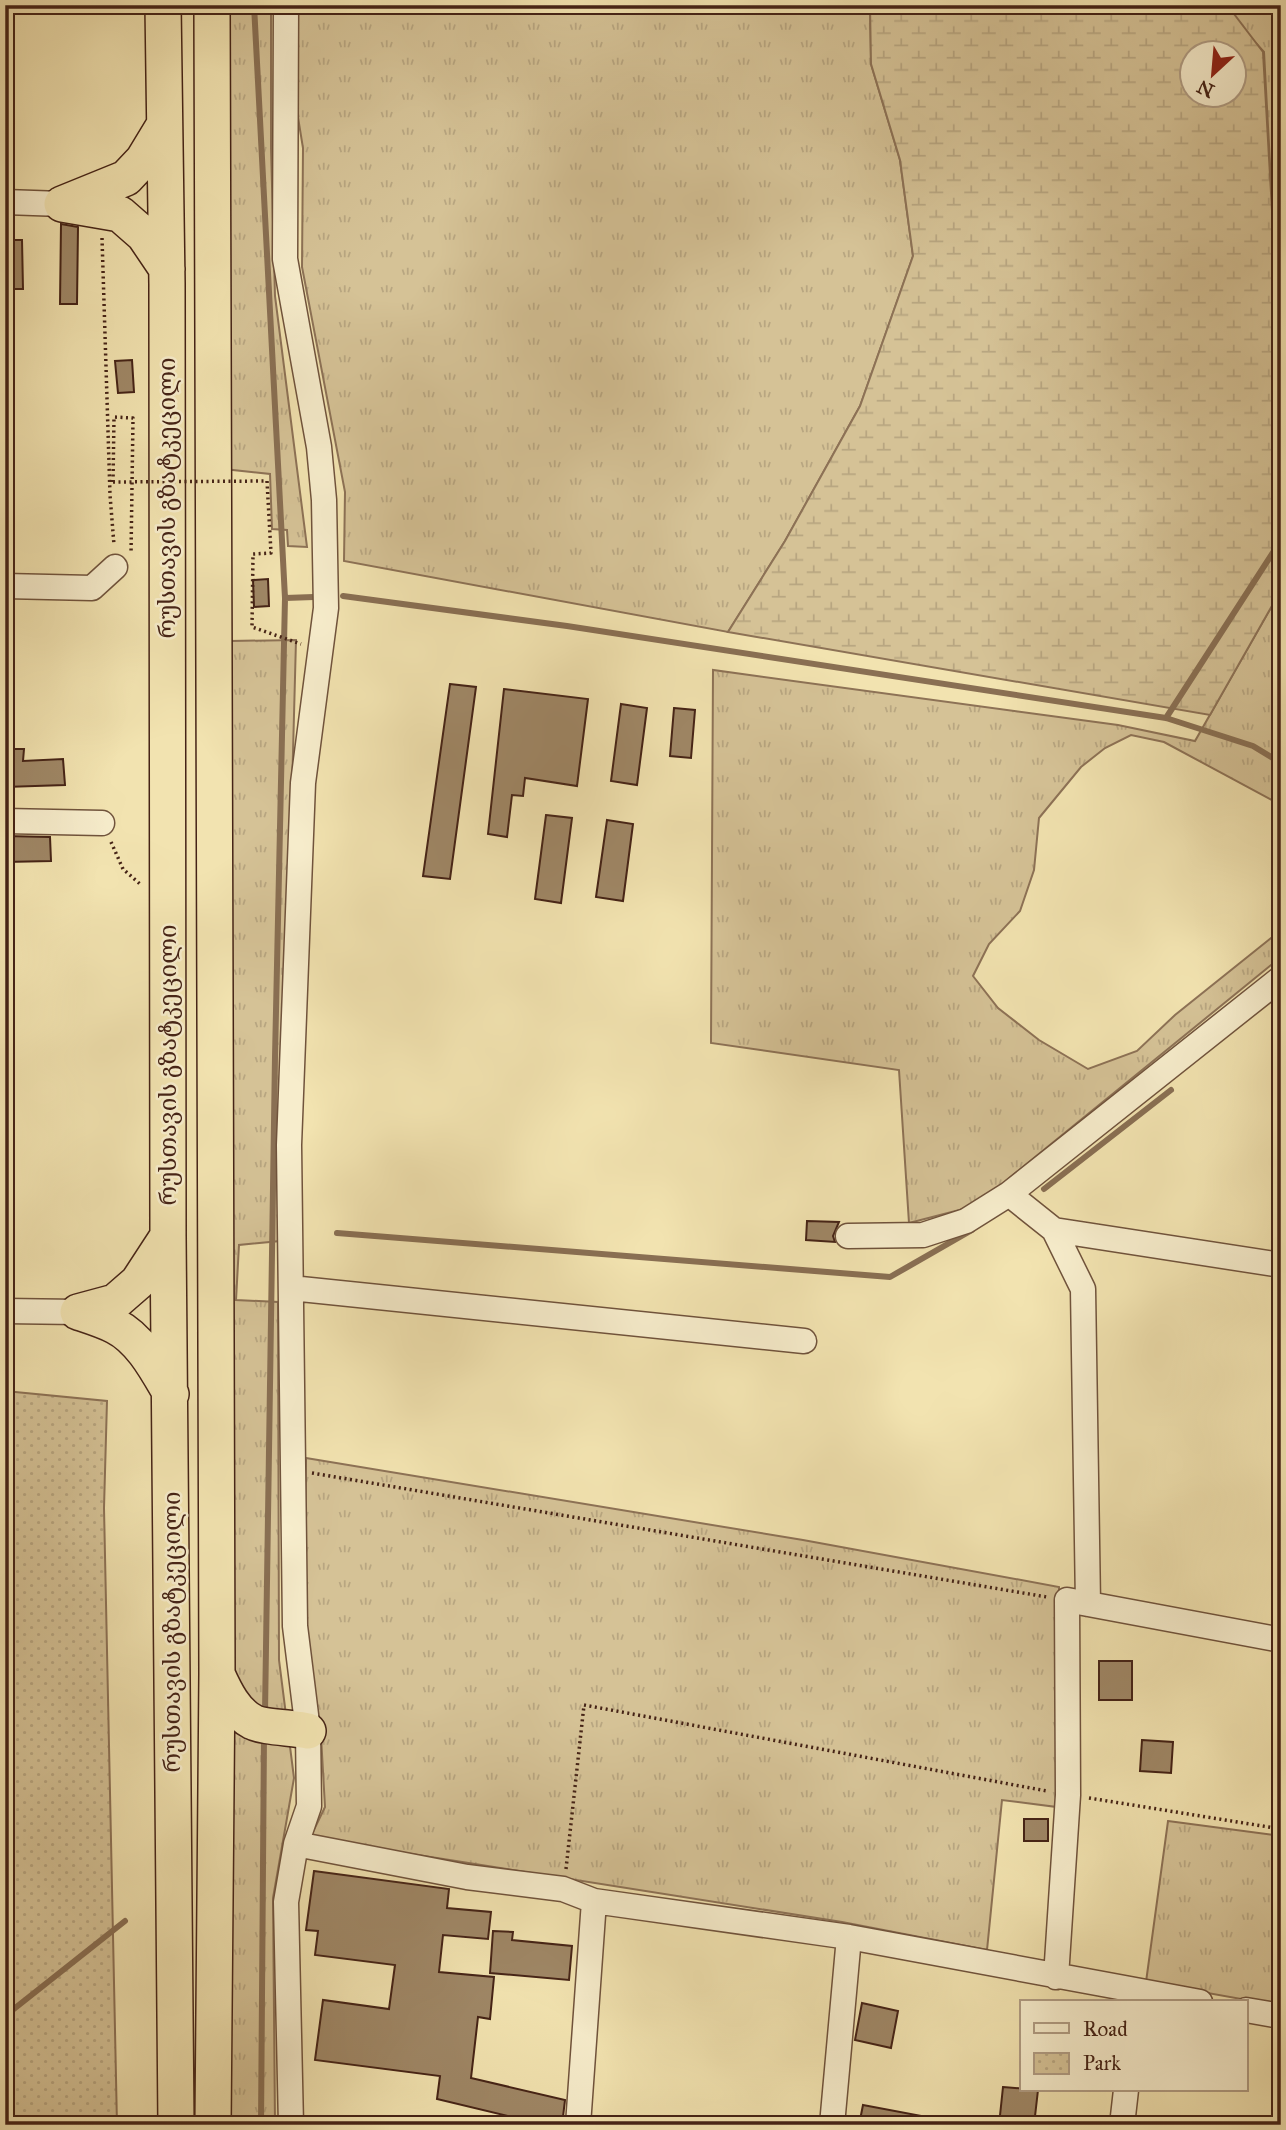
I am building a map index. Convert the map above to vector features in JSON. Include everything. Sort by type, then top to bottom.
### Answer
[{"type":"highway","name":"რუსთავის გზატკეცილი","points":[[163,5],[167,269],[168,1236],[176,2125]]},
{"type":"highway","name":"რუსთავის გზატკეცილი","points":[[212,5],[217,1674],[213,2125]]},
{"type":"highway","points":[[62,204],[126,178],[143,160],[163,127]]},
{"type":"highway","points":[[62,204],[120,214],[144,235],[167,269]]},
{"type":"highway","points":[[78,1312],[115,1301],[138,1282],[168,1236]]},
{"type":"highway","points":[[78,1312],[117,1327],[137,1344],[156,1367],[171,1394]]},
{"type":"highway","points":[[217,1674],[238,1710],[283,1727]]},
{"type":"highway","points":[[217,1772],[225,1753],[238,1736],[283,1727]]},
{"type":"street","points":[[286,5],[285,259],[320,447],[326,608],[303,783],[289,1144],[295,1626],[283,1727],[309,1806],[296,1844],[286,1902],[290,2125]]},
{"type":"street","points":[[5,202],[62,204]]},
{"type":"street","points":[[5,586],[92,588],[116,567]]},
{"type":"street","points":[[5,821],[102,823]]},
{"type":"street","points":[[848,1236],[923,1235],[966,1221],[1009,1194],[1281,978]]},
{"type":"street","points":[[1009,1194],[1054,1230],[1083,1289],[1078,1602],[1056,1977]]},
{"type":"street","points":[[1054,1230],[1281,1265]]},
{"type":"street","points":[[291,1288],[804,1341]]},
{"type":"street","points":[[5,1311],[78,1312]]},
{"type":"street","points":[[1078,1602],[1281,1640]]},
{"type":"street","points":[[296,1844],[467,1877],[563,1889],[594,1901],[849,1937],[972,1958],[1135,1997],[1174,2000]]},
{"type":"street","points":[[578,2125],[594,1901]]},
{"type":"street","points":[[832,2125],[849,1937]]},
{"type":"street","points":[[1248,2010],[1281,2016]]},
{"type":"street","points":[[1122,2125],[1126,2092]]},
{"type":"path","points":[[102,211],[110,495],[116,567],[131,562],[133,418],[114,417],[113,482],[267,481],[271,553],[253,555],[252,627],[291,641]]},
{"type":"path","points":[[102,823],[124,869],[168,908]]},
{"type":"path","points":[[293,1470],[1078,1602]]},
{"type":"path","points":[[563,1889],[584,1705],[1068,1795],[1281,1829]]},
{"type":"green space","points":[[222,5],[271,5],[275,296],[307,547],[288,546],[287,530],[272,529],[270,474],[224,469]]},
{"type":"green space","points":[[288,5],[870,5],[871,64],[900,160],[913,256],[860,406],[785,541],[728,632],[344,561],[345,492],[302,267],[303,148],[289,62]]},
{"type":"green space","points":[[870,5],[1221,5],[1234,14],[1263,52],[1281,369],[1281,590],[1210,715],[728,632],[785,541],[860,406],[913,256],[900,160],[871,64]]},
{"type":"green space","points":[[1221,5],[1281,5],[1281,369],[1264,52]]},
{"type":"green space","points":[[1281,590],[1281,805],[1164,742],[1131,735],[1105,748],[1081,767],[1039,818],[1034,870],[1020,911],[989,944],[973,976],[998,1008],[1039,1040],[1088,1069],[1137,1051],[1175,1015],[1281,930],[1281,957],[975,1206],[909,1223],[899,1070],[711,1043],[713,670],[1118,725],[1195,741]]},
{"type":"green space","points":[[296,640],[280,1241],[239,1245],[236,1300],[278,1302],[279,1660],[294,1778],[273,1898],[275,2125],[223,2125],[231,641]]},
{"type":"green space","points":[[5,1391],[107,1401],[104,1508],[117,2125],[5,2125]]},
{"type":"green space","points":[[306,1458],[803,1540],[1059,1587],[1057,1807],[1002,1800],[987,1950],[842,1922],[310,1838],[325,1807],[321,1736],[304,1626]]},
{"type":"green space","points":[[1168,1821],[1281,1836],[1281,2006],[1146,1982]]},
{"type":"building","points":[[61,224],[78,227],[77,304],[60,304]]},
{"type":"building","points":[[5,240],[22,240],[23,289],[5,289]]},
{"type":"building","points":[[132,360],[134,392],[118,393],[115,361]]},
{"type":"building","points":[[268,579],[269,606],[254,607],[253,580]]},
{"type":"building","points":[[450,684],[476,687],[450,879],[423,876]]},
{"type":"building","points":[[504,689],[588,699],[577,786],[525,778],[523,796],[512,795],[507,837],[488,834]]},
{"type":"building","points":[[621,704],[647,708],[637,785],[611,781]]},
{"type":"building","points":[[674,708],[695,710],[691,758],[670,756]]},
{"type":"building","points":[[5,749],[24,749],[23,761],[63,759],[65,785],[5,787]]},
{"type":"building","points":[[546,815],[572,818],[561,903],[535,899]]},
{"type":"building","points":[[607,820],[633,824],[623,901],[596,897]]},
{"type":"building","points":[[5,836],[50,837],[51,861],[5,862]]},
{"type":"building","points":[[807,1221],[839,1222],[833,1236],[835,1242],[806,1240]]},
{"type":"building","points":[[1099,1661],[1132,1661],[1132,1700],[1099,1700]]},
{"type":"building","points":[[1142,1740],[1173,1742],[1171,1773],[1140,1771]]},
{"type":"building","points":[[1024,1819],[1048,1819],[1048,1841],[1024,1841]]},
{"type":"building","points":[[314,1871],[449,1889],[447,1908],[491,1912],[488,1939],[443,1935],[439,1972],[494,1977],[490,2019],[478,2017],[471,2078],[565,2100],[562,2125],[545,2125],[437,2099],[440,2076],[315,2060],[323,2000],[389,2009],[395,1965],[315,1955],[318,1931],[306,1930]]},
{"type":"building","points":[[493,1931],[513,1932],[512,1940],[572,1946],[569,1980],[490,1973]]},
{"type":"building","points":[[862,2003],[898,2011],[891,2048],[855,2040]]},
{"type":"building","points":[[1003,2087],[1020,2088],[1020,2092],[1038,2092],[1034,2125],[999,2125]]},
{"type":"building","points":[[863,2105],[927,2117],[927,2125],[859,2125]]},
{"type":"waterway","points":[[254,5],[285,598],[265,1713]]},
{"type":"waterway","points":[[304,9],[494,5]]},
{"type":"waterway","points":[[254,8],[268,9]]},
{"type":"waterway","points":[[1166,718],[1281,540]]},
{"type":"waterway","points":[[343,596],[567,626],[1166,718],[1253,746],[1281,763]]},
{"type":"waterway","points":[[285,598],[314,597]]},
{"type":"waterway","points":[[1044,1189],[1171,1090]]},
{"type":"waterway","points":[[337,1233],[890,1277],[972,1230]]},
{"type":"waterway","points":[[261,2125],[264,1735]]},
{"type":"waterway","points":[[5,2016],[125,1921]]}]
